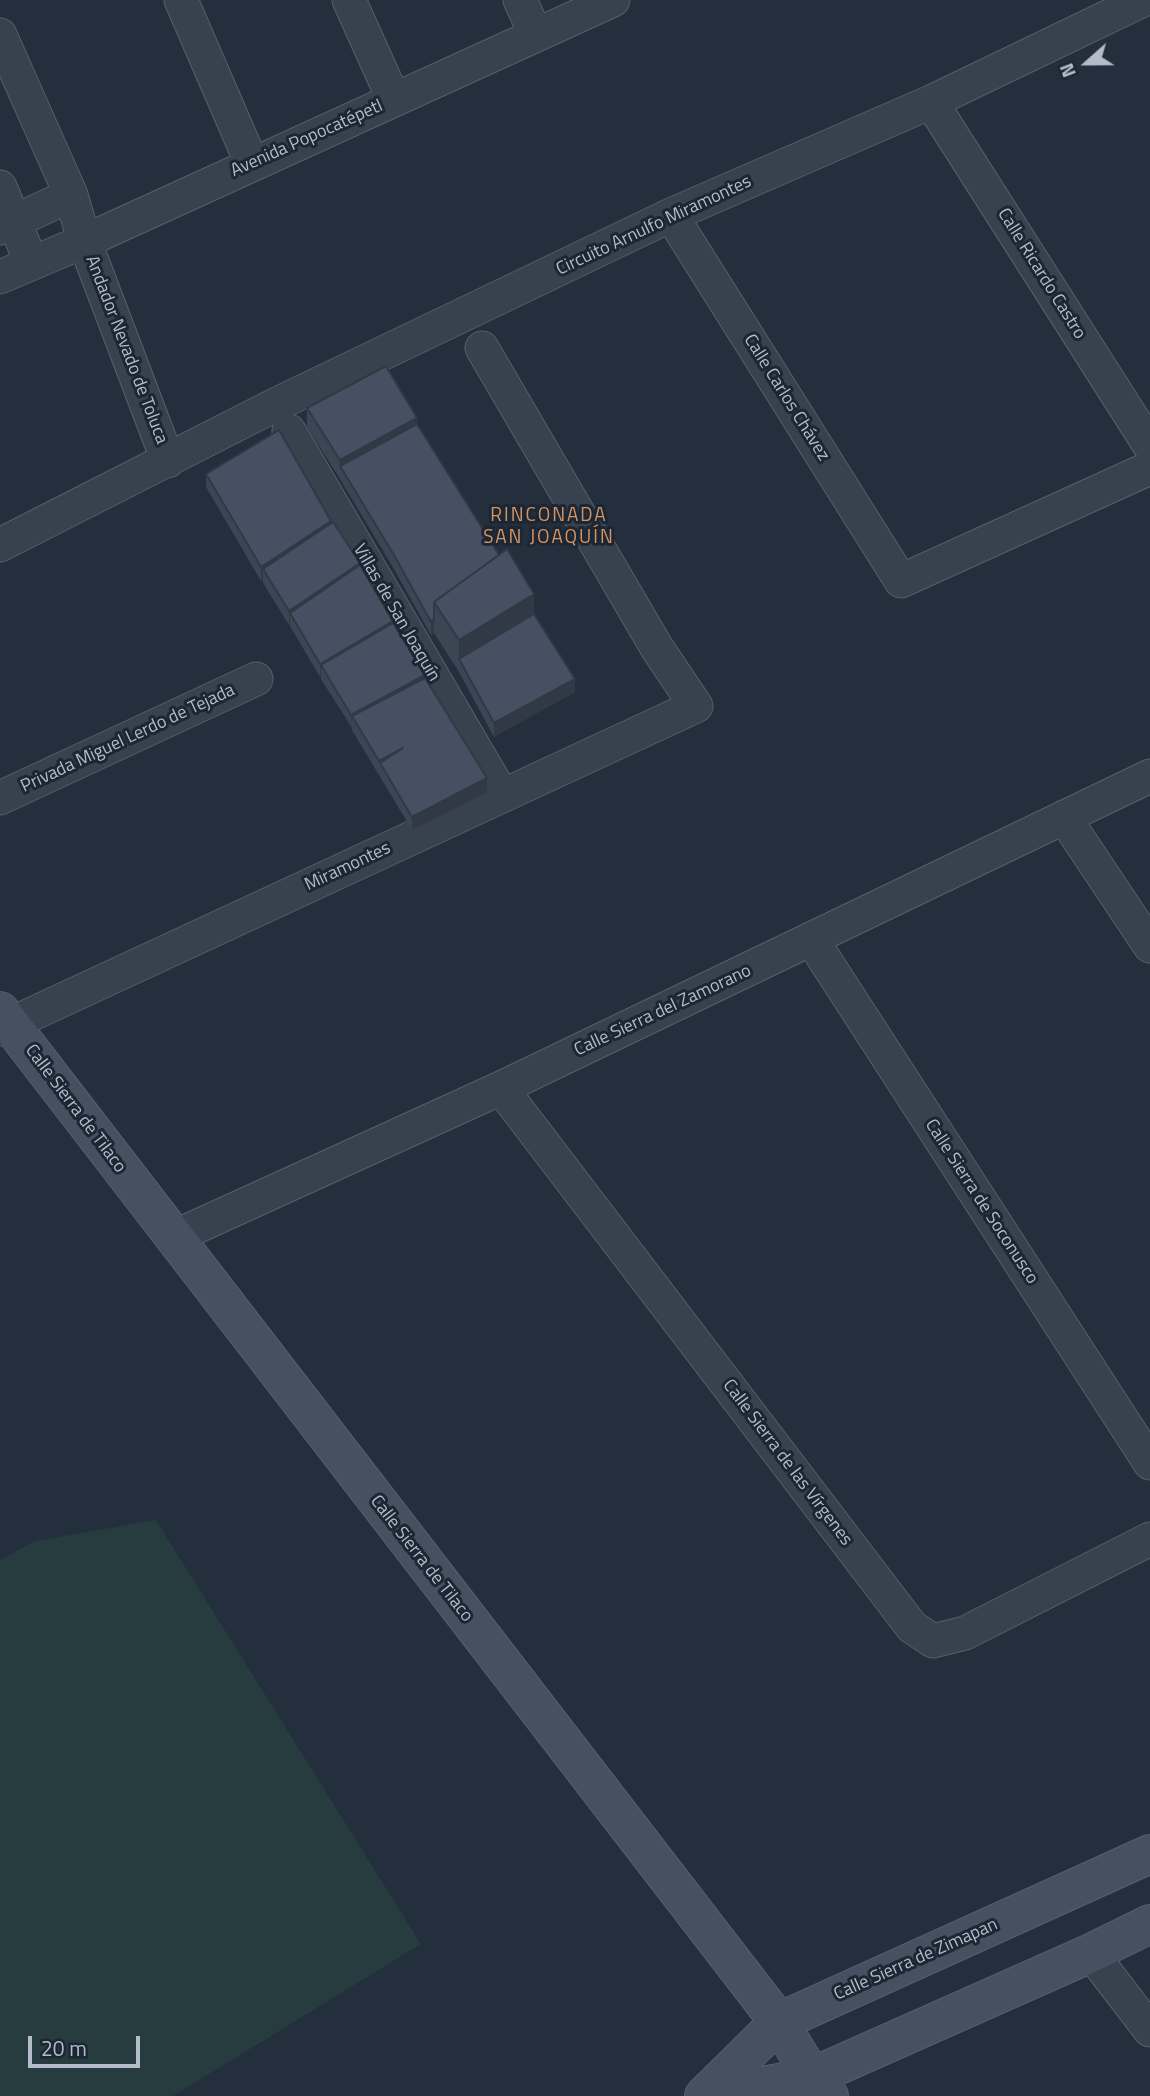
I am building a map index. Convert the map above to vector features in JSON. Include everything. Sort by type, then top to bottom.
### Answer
[{"type":"street","points":[[181,0],[252,164]]},
{"type":"street","points":[[349,0],[394,100]]},
{"type":"street","points":[[520,0],[536,35]]},
{"type":"street","name":"Avenida Popocatépetl","points":[[0,277],[613,0]]},
{"type":"street","name":"Circuito Arnulfo Miramontes","points":[[0,545],[275,405],[671,215],[931,102],[1143,0]]},
{"type":"street","name":"Andador Nevado de Toluca","points":[[0,35],[71,195],[84,240],[169,461]]},
{"type":"street","name":"Calle Ricardo Castro","points":[[931,102],[1150,446]]},
{"type":"street","points":[[0,187],[7,225],[32,262]]},
{"type":"street","points":[[7,225],[71,195]]},
{"type":"street","name":"Calle Carlos Chávez","points":[[671,215],[901,582],[1150,468]]},
{"type":"street","name":"Miramontes","points":[[3,1021],[696,706],[657,649],[482,348]]},
{"type":"street","name":"Villas de San Joaquín","points":[[289,431],[502,795]]},
{"type":"street","name":"Privada Miguel Lerdo de Tejada","points":[[0,798],[256,679]]},
{"type":"street","name":"Calle Sierra del Zamorano","points":[[173,1238],[502,1088],[1150,776]]},
{"type":"street","points":[[1064,817],[1150,946]]},
{"type":"street","name":"Calle Sierra de Soconusco","points":[[812,940],[1150,1464]]},
{"type":"street","name":"Calle Sierra de Tilaco","points":[[3,1021],[779,2022],[821,2086]]},
{"type":"street","name":"Calle Sierra de las Vírgenes","points":[[502,1088],[912,1627],[933,1641],[965,1633],[1150,1539]]},
{"type":"street","name":"Calle Sierra de Zimapan","points":[[706,2096],[779,2022],[1150,1854]]},
{"type":"street","name":"Calle Sierra de Zimapan","points":[[706,2096],[821,2086],[1150,1924]]},
{"type":"street","points":[[1091,1953],[1150,2031]]},
{"type":"green space","points":[[156,1520],[421,1944],[173,2096],[0,2096],[0,1560],[35,1541]]},
{"type":"building","points":[[386,366],[417,418],[340,460],[307,408]]},
{"type":"building","points":[[417,424],[499,555],[434,602],[434,619],[431,622],[340,466]]},
{"type":"building","points":[[279,430],[331,521],[261,567],[206,474]]},
{"type":"building","points":[[333,522],[360,563],[289,611],[263,569]]},
{"type":"building","points":[[507,549],[534,594],[459,640],[434,602]]},
{"type":"building","points":[[360,565],[393,621],[320,664],[290,613]]},
{"type":"building","points":[[534,614],[575,679],[494,723],[459,659]]},
{"type":"building","points":[[393,623],[425,675],[351,715],[321,665]]},
{"type":"building","points":[[425,678],[487,778],[412,817],[380,763],[403,748],[379,761],[352,716]]},
{"type":"district","name":"RINCONADA SAN JOAQUÍN","points":[[549,527]]}]
